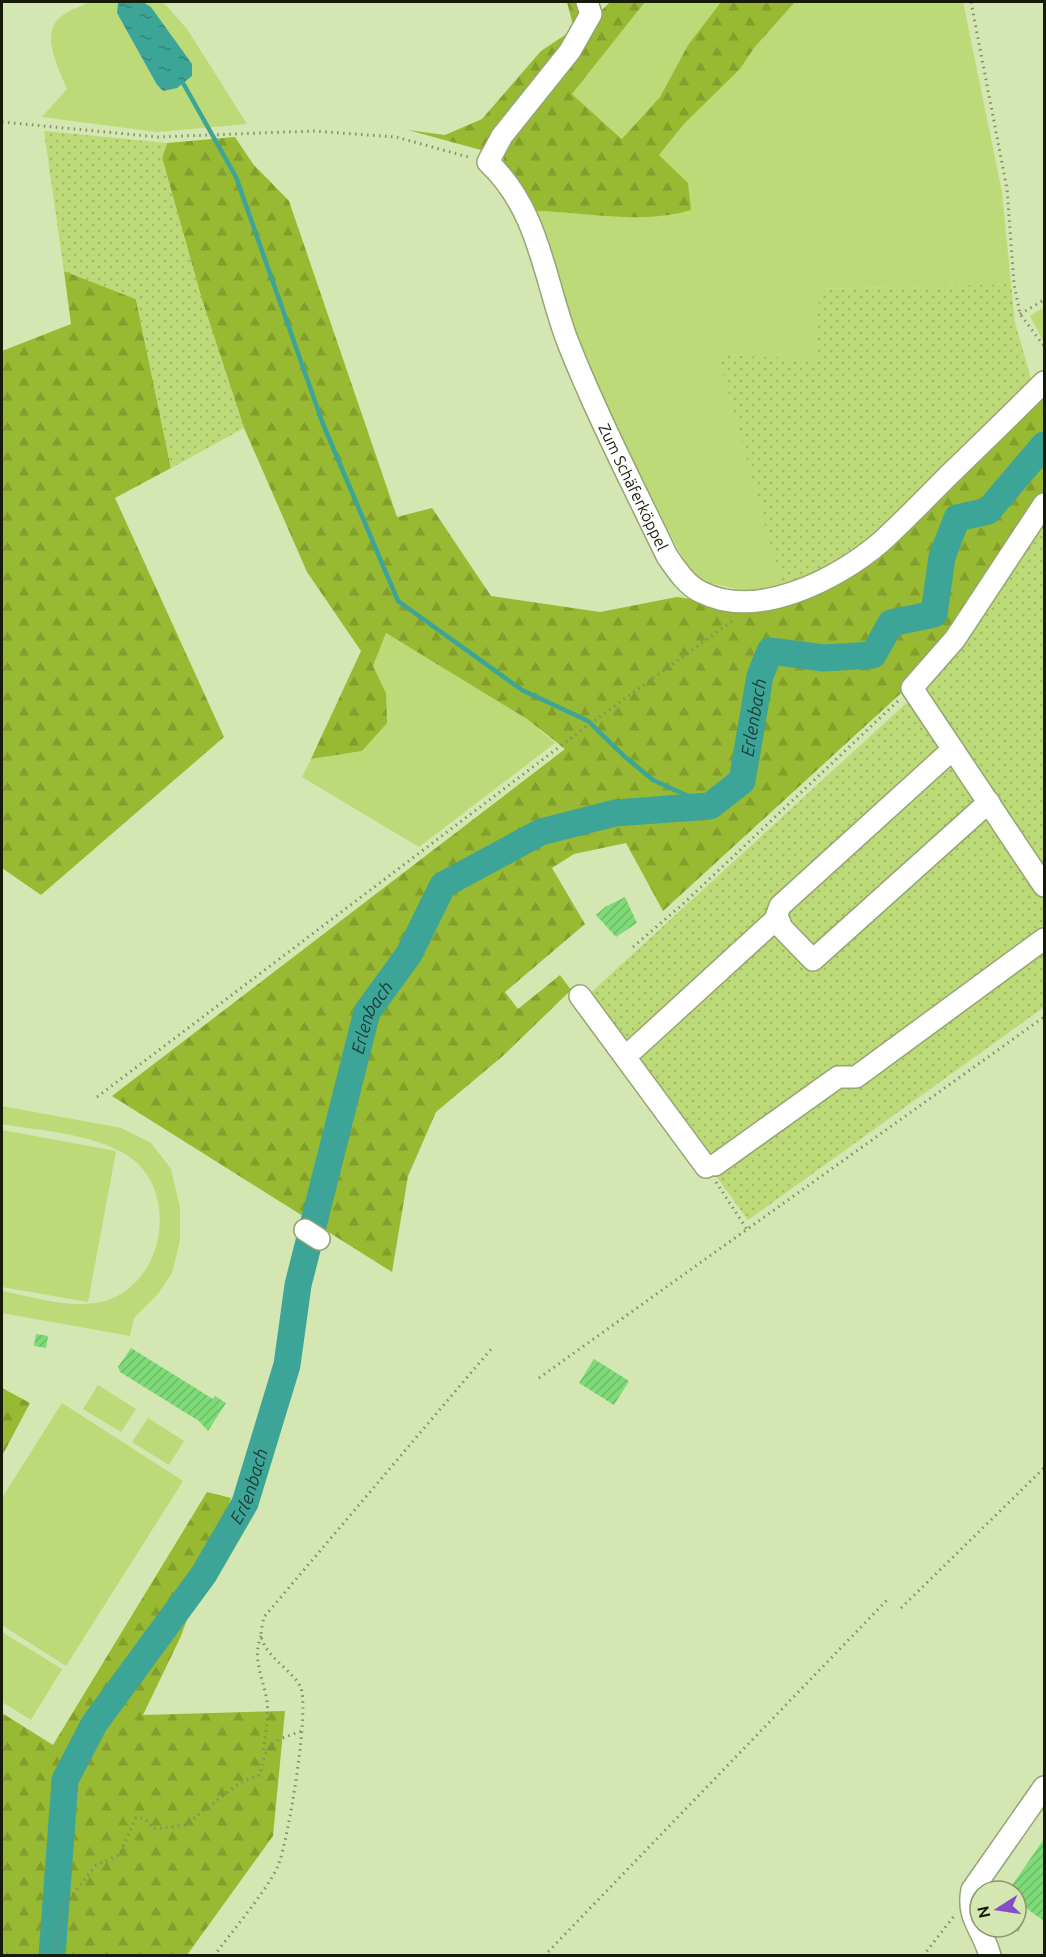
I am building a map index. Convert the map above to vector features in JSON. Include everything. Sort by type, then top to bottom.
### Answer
[{"type":"street","points":[[488,162],[502,136],[570,51],[591,14],[586,2]]},
{"type":"street","name":"Zum Schäferköppel","points":[[488,162],[517,196],[537,239],[567,338],[597,410],[667,556],[682,577],[700,592],[723,600],[758,603],[821,582],[879,544],[1044,382]]},
{"type":"street","points":[[1044,504],[955,639],[912,688],[1044,886]]},
{"type":"street","points":[[634,1049],[777,916],[780,906],[953,749]]},
{"type":"street","points":[[777,916],[782,928],[813,960],[989,802]]},
{"type":"street","points":[[580,996],[711,1166],[838,1077],[856,1077],[1044,939]]},
{"type":"street","points":[[992,1953],[973,1921],[969,1903],[972,1890],[1044,1787]]},
{"type":"path","points":[[971,2],[1007,189],[1014,284],[1020,314],[1044,346]]},
{"type":"path","points":[[2,122],[158,136],[313,131],[396,137],[488,162]]},
{"type":"path","points":[[1020,314],[1044,300]]},
{"type":"path","points":[[97,1097],[591,722],[758,603]]},
{"type":"path","points":[[633,947],[684,903],[912,688]]},
{"type":"path","points":[[539,1378],[748,1231],[1044,1017]]},
{"type":"path","points":[[711,1166],[748,1231]]},
{"type":"path","points":[[55,1956],[62,1908],[96,1865],[119,1855],[135,1818],[144,1818],[154,1829],[185,1825],[241,1782],[260,1775],[267,1702],[257,1665],[257,1648],[264,1617],[492,1348]]},
{"type":"path","points":[[901,1608],[1044,1468]]},
{"type":"path","points":[[544,1956],[887,1600]]},
{"type":"path","points":[[214,1956],[277,1867],[285,1845],[302,1731],[305,1706],[301,1686],[269,1651],[261,1636]]},
{"type":"path","points":[[263,1755],[274,1741],[302,1731]]},
{"type":"path","points":[[923,1956],[953,1917]]},
{"type":"green space","points":[[89,2],[118,2],[117,13],[157,85],[163,91],[173,37],[151,7],[143,2],[163,2],[187,29],[247,124],[157,132],[42,117],[67,89],[53,51],[52,31],[56,22],[63,15]]},
{"type":"green space","points":[[567,2],[598,2],[492,153],[408,130],[445,135],[482,119],[541,51],[574,29]]},
{"type":"green space","points":[[610,2],[645,2],[572,94],[622,139],[660,97],[688,45],[721,2],[795,2],[754,48],[740,69],[684,124],[659,155],[688,183],[691,210],[654,217],[536,211],[513,173],[503,162],[507,142],[597,15]]},
{"type":"green space","points":[[645,2],[721,2],[688,45],[660,97],[623,139],[572,94]]},
{"type":"green space","points":[[795,2],[963,2],[1002,192],[1011,284],[820,289],[815,359],[782,587],[761,594],[700,581],[685,562],[627,453],[588,368],[564,305],[536,211],[633,216],[674,215],[688,183],[659,155],[684,124],[740,69],[754,48]]},
{"type":"green space","points":[[44,131],[167,143],[162,158],[202,300],[244,428],[171,468],[136,299],[64,271]]},
{"type":"green space","points":[[235,137],[253,164],[289,201],[397,517],[432,508],[491,596],[600,612],[677,597],[763,609],[819,593],[1044,389],[1044,495],[953,634],[911,684],[663,911],[626,843],[574,854],[552,868],[585,924],[505,992],[518,1009],[560,975],[571,990],[504,1055],[436,1112],[408,1176],[392,1272],[112,1096],[565,749],[527,719],[386,633],[373,666],[386,693],[387,723],[362,751],[311,759],[361,651],[307,572],[244,428],[202,300],[162,158],[167,143]]},
{"type":"green space","points":[[64,271],[136,299],[171,468],[115,498],[224,737],[41,895],[2,868],[2,351],[71,324]]},
{"type":"green space","points":[[1011,284],[1015,323],[1032,382],[891,525],[813,574],[782,587],[718,355],[814,359],[820,289]]},
{"type":"green space","points":[[1044,307],[1044,342],[1030,316]]},
{"type":"green space","points":[[1044,516],[1044,866],[929,706],[924,685]]},
{"type":"green space","points":[[386,633],[527,719],[555,743],[419,847],[302,777],[311,759],[362,751],[386,693],[373,666]]},
{"type":"green space","points":[[913,697],[1044,896],[1044,1007],[748,1220],[586,997]]},
{"type":"green space","points":[[2,1106],[121,1128],[151,1143],[171,1169],[180,1208],[180,1240],[172,1273],[157,1295],[134,1318],[130,1336],[2,1313],[2,1291],[53,1302],[79,1304],[105,1301],[126,1291],[142,1275],[153,1255],[159,1233],[159,1210],[154,1188],[143,1169],[125,1154],[81,1137],[2,1124]]},
{"type":"green space","points":[[2,1130],[116,1151],[88,1302],[2,1287]]},
{"type":"green space","points":[[98,1385],[136,1409],[121,1432],[83,1409]]},
{"type":"green space","points":[[2,1388],[30,1403],[2,1456]]},
{"type":"green space","points":[[62,1403],[183,1481],[66,1666],[2,1625],[2,1498]]},
{"type":"green space","points":[[148,1418],[184,1441],[169,1465],[132,1442]]},
{"type":"green space","points":[[207,1492],[231,1498],[181,1636],[143,1715],[285,1711],[273,1836],[187,1955],[2,1955],[2,1713],[53,1745]]},
{"type":"green space","points":[[2,1632],[62,1669],[31,1720],[2,1702]]},
{"type":"water","points":[[118,2],[143,2],[151,7],[192,64],[192,76],[177,88],[163,91],[157,85],[117,13]]},
{"type":"building","points":[[625,897],[637,923],[616,937],[596,915],[605,907]]},
{"type":"building","points":[[36,1334],[48,1336],[46,1348],[34,1346]]},
{"type":"building","points":[[131,1348],[213,1399],[215,1396],[226,1403],[208,1431],[199,1421],[120,1372],[118,1367]]},
{"type":"building","points":[[594,1359],[629,1381],[614,1405],[579,1383]]},
{"type":"building","points":[[1044,1839],[1044,1921],[1028,1909],[1028,1879],[1016,1879]]},
{"type":"waterway","points":[[183,83],[236,177],[323,424],[398,601],[522,690],[588,721],[653,780],[710,806]]},
{"type":"waterway","name":"Erlenbach","points":[[52,1956],[65,1780],[94,1724],[204,1574],[245,1503],[287,1365],[298,1285],[367,1012],[409,954],[443,885],[541,832],[615,813],[710,806],[742,781],[760,676],[770,651],[824,658],[873,655],[891,623],[934,614],[942,557],[957,518],[988,511],[1044,445]]}]
